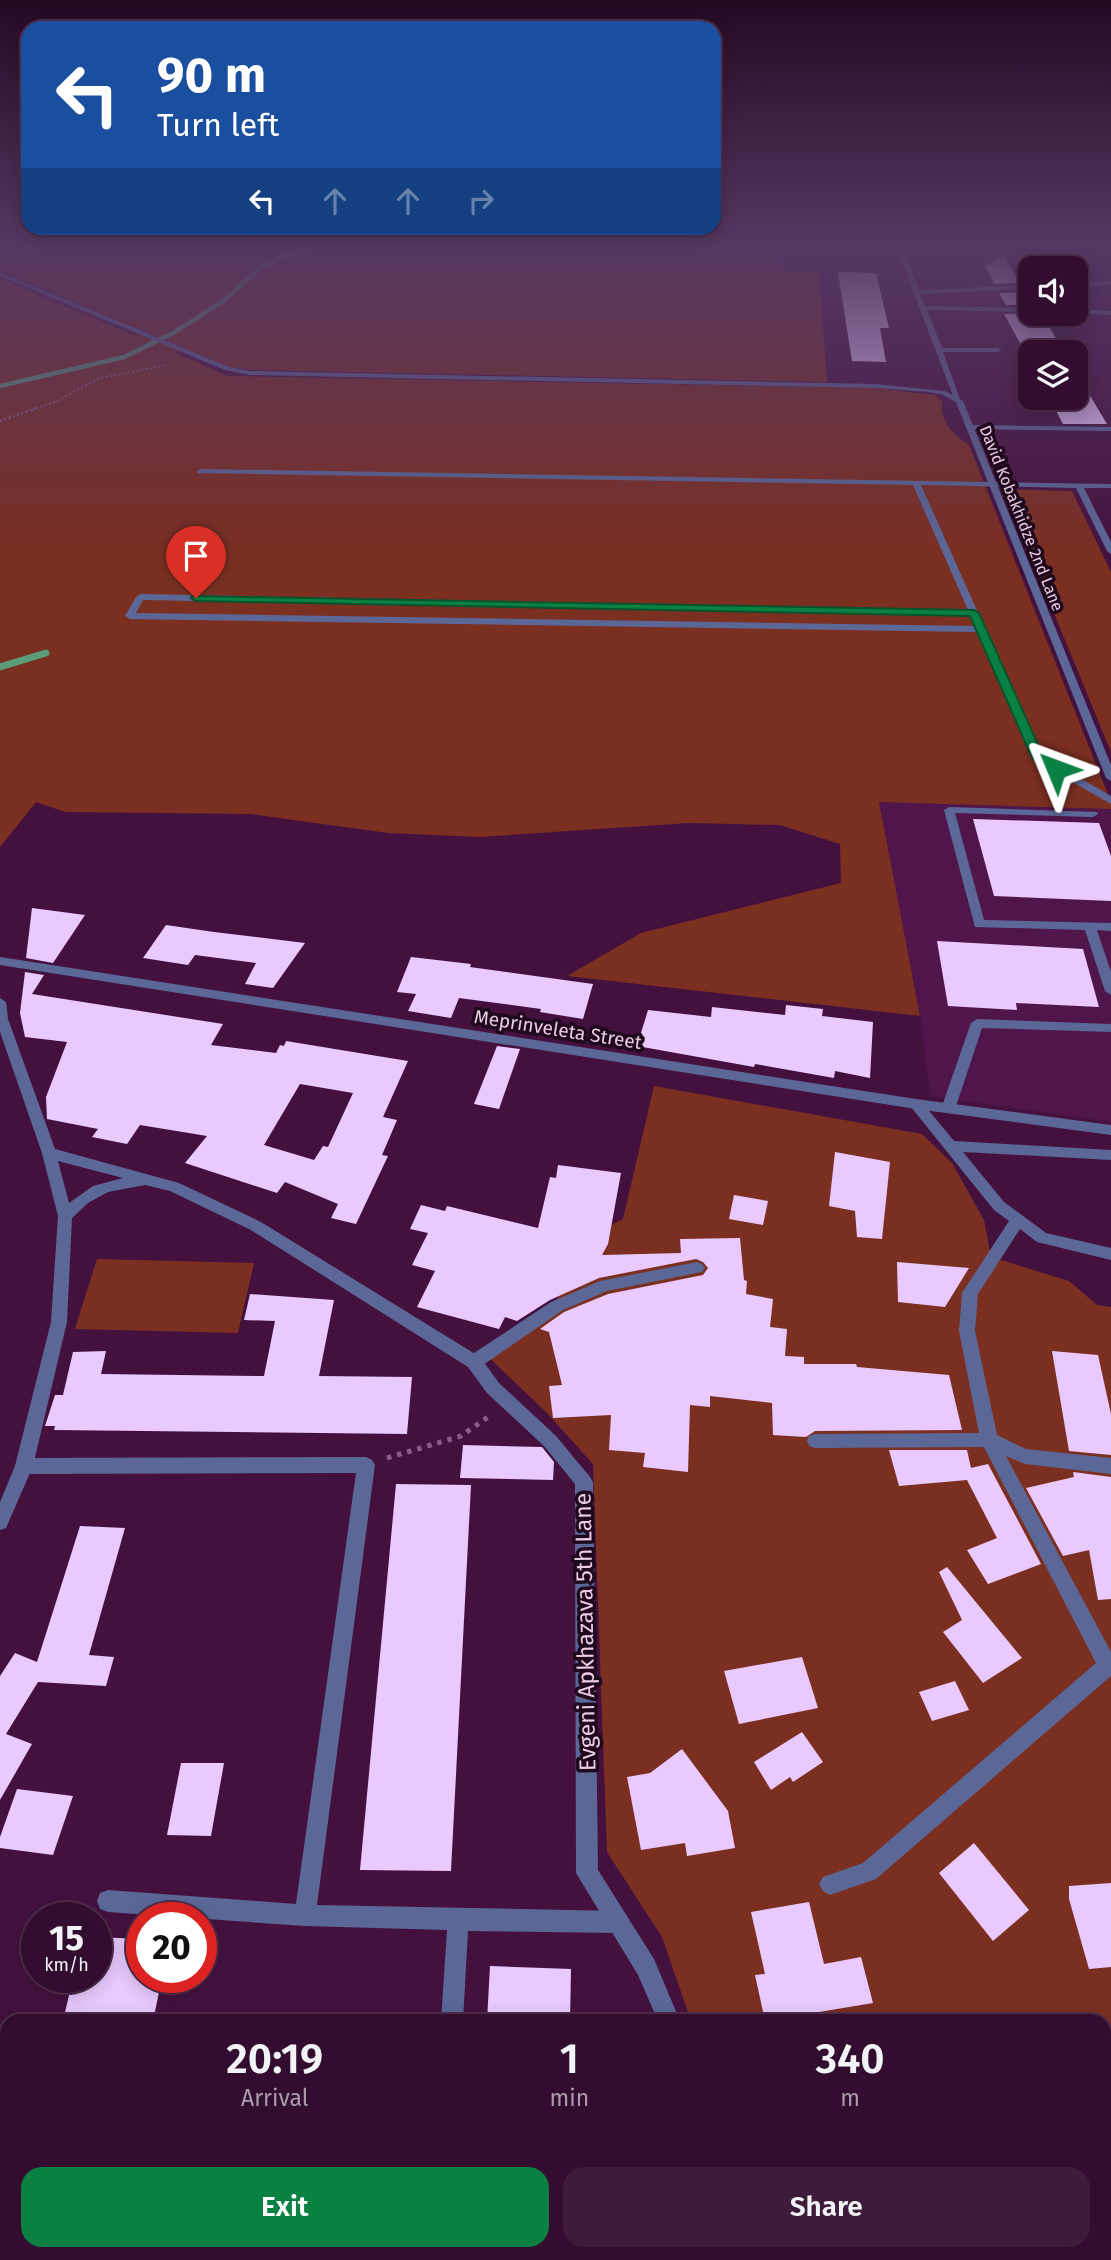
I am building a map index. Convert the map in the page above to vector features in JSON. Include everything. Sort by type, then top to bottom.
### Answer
[{"type":"street","points":[[180,349],[227,369],[250,373],[875,386],[929,390],[945,393],[959,401]]},
{"type":"street","points":[[939,350],[998,351]]},
{"type":"street","name":"David Kobakhidze 2nd Lane","points":[[939,350],[1111,778]]},
{"type":"street","points":[[970,427],[1111,429]]},
{"type":"street","points":[[201,471],[1111,486]]},
{"type":"street","points":[[916,483],[1038,758],[1111,801]]},
{"type":"street","points":[[1079,486],[1111,551]]},
{"type":"street","points":[[974,613],[140,597],[130,616],[981,629]]},
{"type":"street","points":[[1093,814],[949,810],[979,924],[1111,927]]},
{"type":"street","points":[[1090,927],[1111,991]]},
{"type":"street","name":"Meprinveleta Street","points":[[0,961],[948,1109],[1111,1130]]},
{"type":"street","points":[[0,1002],[2,1019],[50,1153],[65,1216],[59,1322],[24,1466],[0,1522]]},
{"type":"street","points":[[948,1109],[977,1023],[1111,1028]]},
{"type":"street","points":[[916,1104],[999,1206],[1042,1238],[1111,1254]]},
{"type":"street","points":[[950,1146],[1111,1155]]},
{"type":"street","name":"Evgeni Apkhazava 5th Lane","points":[[50,1153],[174,1187],[256,1226],[474,1362],[508,1403],[550,1440],[584,1482],[587,1872],[646,1967],[666,2014]]},
{"type":"street","points":[[65,1216],[85,1195],[111,1185],[148,1180]]},
{"type":"street","points":[[830,1884],[869,1872],[1110,1667],[989,1440],[967,1331],[970,1293],[1018,1220]]},
{"type":"street","points":[[474,1362],[557,1306],[605,1285],[696,1268]]},
{"type":"street","points":[[815,1441],[989,1440],[1026,1456],[1111,1466]]},
{"type":"street","points":[[24,1466],[366,1465],[305,1915]]},
{"type":"street","points":[[108,1901],[305,1915],[617,1922]]},
{"type":"street","points":[[452,2014],[458,1920]]},
{"type":"path","points":[[0,421],[57,401],[100,378],[203,359]]},
{"type":"path","points":[[366,1465],[461,1436],[508,1403]]},
{"type":"shaded area","points":[[0,349],[180,349],[176,353],[228,376],[875,388],[935,395],[942,401],[945,422],[969,445],[1111,802],[1111,809],[879,802],[920,1016],[567,976],[641,933],[841,883],[840,844],[780,825],[689,823],[480,837],[388,833],[250,814],[65,812],[36,802],[0,847]]},
{"type":"shaded area","points":[[188,349],[825,349],[827,382],[252,370],[229,367]]},
{"type":"shaded area","points":[[1003,489],[1072,491],[1111,572],[1111,752]]},
{"type":"shaded area","points":[[878,802],[1111,809],[1111,1122],[930,1096],[920,1016]]},
{"type":"shaded area","points":[[654,1086],[922,1134],[952,1163],[984,1220],[991,1257],[1069,1281],[1097,1305],[1111,1307],[1111,2014],[689,2014],[662,1937],[607,1852],[593,1464],[546,1412],[481,1350],[556,1301],[588,1237],[623,1219]]},
{"type":"shaded area","points":[[97,1259],[254,1263],[238,1333],[75,1329]]},
{"type":"building","points":[[850,349],[884,349],[886,362],[852,361]]},
{"type":"building","points":[[1088,392],[1107,424],[1063,424],[1056,410],[1088,410]]},
{"type":"building","points":[[973,819],[1099,823],[1111,856],[1111,901],[994,896]]},
{"type":"building","points":[[32,908],[85,915],[53,963],[26,958]]},
{"type":"building","points":[[166,925],[305,943],[273,988],[245,984],[256,963],[195,955],[188,965],[143,958]]},
{"type":"building","points":[[937,941],[1083,949],[1099,1007],[1016,1003],[1017,1010],[948,1006]]},
{"type":"building","points":[[411,957],[593,984],[583,1019],[540,1012],[541,1009],[459,998],[451,1018],[408,1011],[416,994],[397,992]]},
{"type":"building","points":[[25,972],[44,975],[32,994],[223,1024],[211,1045],[276,1053],[286,1041],[408,1061],[383,1117],[397,1120],[382,1155],[388,1156],[356,1224],[331,1218],[338,1204],[285,1182],[277,1193],[185,1163],[207,1136],[140,1125],[127,1144],[92,1137],[98,1129],[47,1119],[46,1097],[67,1042],[25,1037],[20,1013]],"holes":[[[300,1084],[353,1093],[328,1147],[323,1146],[314,1160],[264,1145]]]},
{"type":"building","points":[[786,1005],[823,1009],[822,1016],[873,1022],[870,1078],[835,1071],[834,1078],[637,1046],[648,1010],[711,1017],[712,1007],[785,1015]]},
{"type":"building","points":[[497,1046],[520,1049],[499,1109],[474,1104]]},
{"type":"building","points":[[835,1152],[890,1162],[882,1239],[857,1237],[855,1211],[829,1206]]},
{"type":"building","points":[[558,1165],[621,1173],[608,1244],[602,1255],[681,1253],[680,1239],[740,1238],[744,1280],[747,1281],[746,1294],[773,1299],[770,1327],[787,1329],[785,1356],[804,1357],[804,1364],[856,1364],[857,1367],[949,1375],[962,1430],[815,1431],[806,1437],[773,1435],[772,1403],[710,1396],[710,1407],[690,1405],[688,1472],[643,1467],[645,1453],[609,1450],[611,1415],[553,1418],[549,1386],[562,1385],[549,1332],[540,1329],[564,1312],[608,1294],[703,1275],[708,1268],[696,1259],[599,1278],[550,1300],[517,1321],[505,1317],[499,1329],[417,1307],[435,1271],[412,1265],[428,1233],[410,1229],[421,1205],[445,1211],[447,1206],[538,1228],[550,1177],[556,1178]]},
{"type":"building","points":[[734,1195],[768,1201],[763,1225],[729,1219]]},
{"type":"building","points":[[897,1262],[969,1268],[945,1307],[898,1302]]},
{"type":"building","points":[[250,1294],[334,1300],[319,1376],[412,1377],[407,1434],[54,1430],[55,1426],[45,1426],[55,1395],[63,1395],[73,1352],[106,1351],[101,1374],[264,1376],[275,1321],[244,1320]]},
{"type":"building","points":[[1052,1351],[1098,1355],[1111,1414],[1111,1455],[1069,1451]]},
{"type":"building","points":[[463,1445],[542,1447],[554,1462],[553,1480],[460,1478]]},
{"type":"building","points":[[889,1450],[967,1450],[971,1468],[988,1464],[1041,1564],[988,1584],[967,1550],[997,1538],[967,1480],[899,1486]]},
{"type":"building","points":[[1073,1472],[1111,1477],[1111,1599],[1098,1600],[1089,1550],[1063,1556],[1026,1488],[1074,1477]]},
{"type":"building","points":[[396,1484],[471,1485],[451,1871],[360,1870]]},
{"type":"building","points":[[80,1526],[125,1528],[89,1655],[114,1657],[106,1686],[38,1682],[6,1734],[32,1744],[0,1800],[0,1676],[15,1653],[37,1662]]},
{"type":"building","points":[[947,1567],[1022,1658],[983,1683],[943,1632],[962,1620],[939,1572]]},
{"type":"building","points":[[802,1657],[818,1708],[739,1724],[724,1671]]},
{"type":"building","points":[[955,1681],[969,1710],[932,1721],[919,1692]]},
{"type":"building","points":[[802,1732],[823,1762],[793,1782],[790,1777],[771,1790],[754,1762]]},
{"type":"building","points":[[682,1749],[728,1811],[735,1848],[687,1856],[685,1843],[641,1850],[627,1777],[650,1773]]},
{"type":"building","points":[[181,1763],[224,1763],[211,1836],[167,1835]]},
{"type":"building","points":[[17,1789],[73,1796],[53,1855],[0,1848],[0,1837]]},
{"type":"building","points":[[974,1843],[1029,1910],[993,1941],[939,1873]]},
{"type":"building","points":[[1111,1883],[1111,1967],[1089,1969],[1069,1899],[1069,1886]]},
{"type":"building","points":[[809,1902],[824,1964],[861,1957],[873,2003],[807,2014],[763,2014],[755,1975],[765,1974],[751,1912]]},
{"type":"building","points":[[112,1938],[126,1938],[126,1993],[159,1993],[154,2014],[65,2014],[70,1993],[112,1993]]},
{"type":"building","points":[[490,1966],[571,1969],[570,2014],[487,2014]]},
{"type":"waterway","points":[[0,386],[124,357],[139,349]]},
{"type":"waterway","points":[[0,667],[46,653]]},
{"type":"route","points":[[196,598],[974,613],[1038,758],[1056,769]]}]
